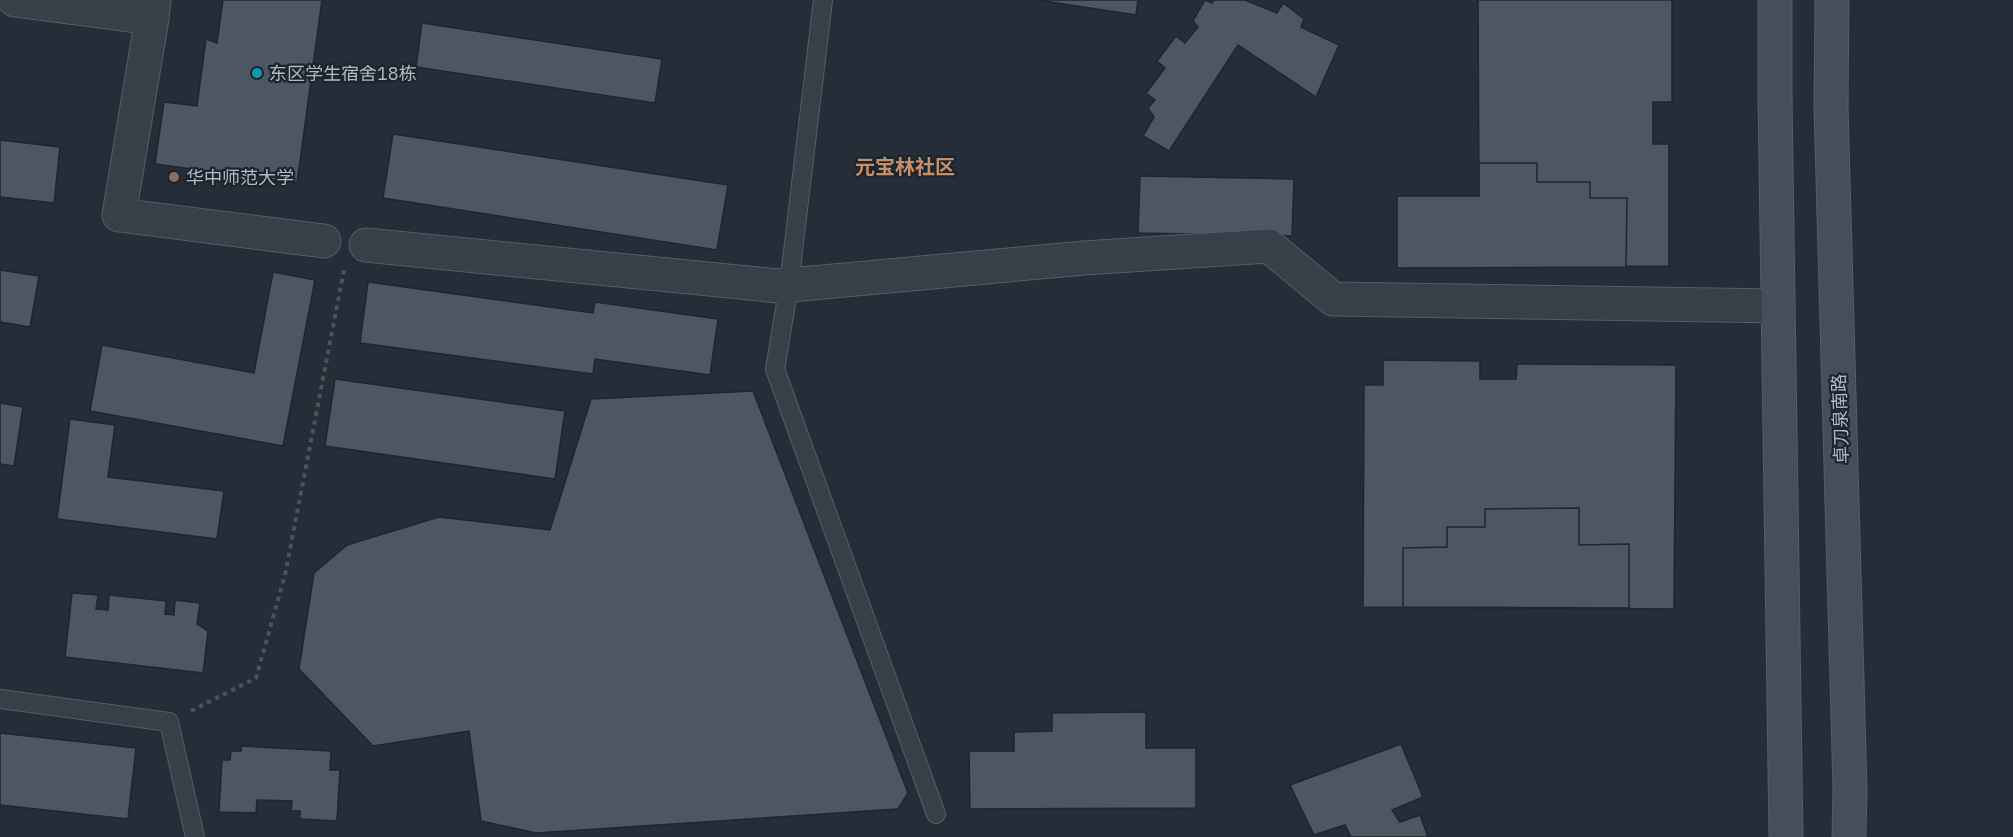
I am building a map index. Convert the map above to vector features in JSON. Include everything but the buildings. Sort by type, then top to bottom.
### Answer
[{"type":"main road","points":[[1775,0],[1786,837]]},
{"type":"main road","name":"卓刀泉南路","points":[[1832,0],[1831,107],[1850,789],[1849,837]]},
{"type":"street","points":[[15,0],[153,9],[119,215],[324,241]]},
{"type":"street","points":[[355,256],[780,286],[1084,258],[1269,246],[1333,299],[1778,306]]},
{"type":"lane","points":[[823,0],[789,285],[775,369],[936,814]]},
{"type":"lane","points":[[0,699],[169,722],[195,837]]},
{"type":"path","points":[[169,722],[256,678],[285,575],[355,256]]},
{"type":"place","name":"东区学生宿舍18栋","points":[[257,73]]},
{"type":"place","name":"华中师范大学","points":[[174,177]]},
{"type":"district","name":"元宝林社区","points":[[905,166]]}]
